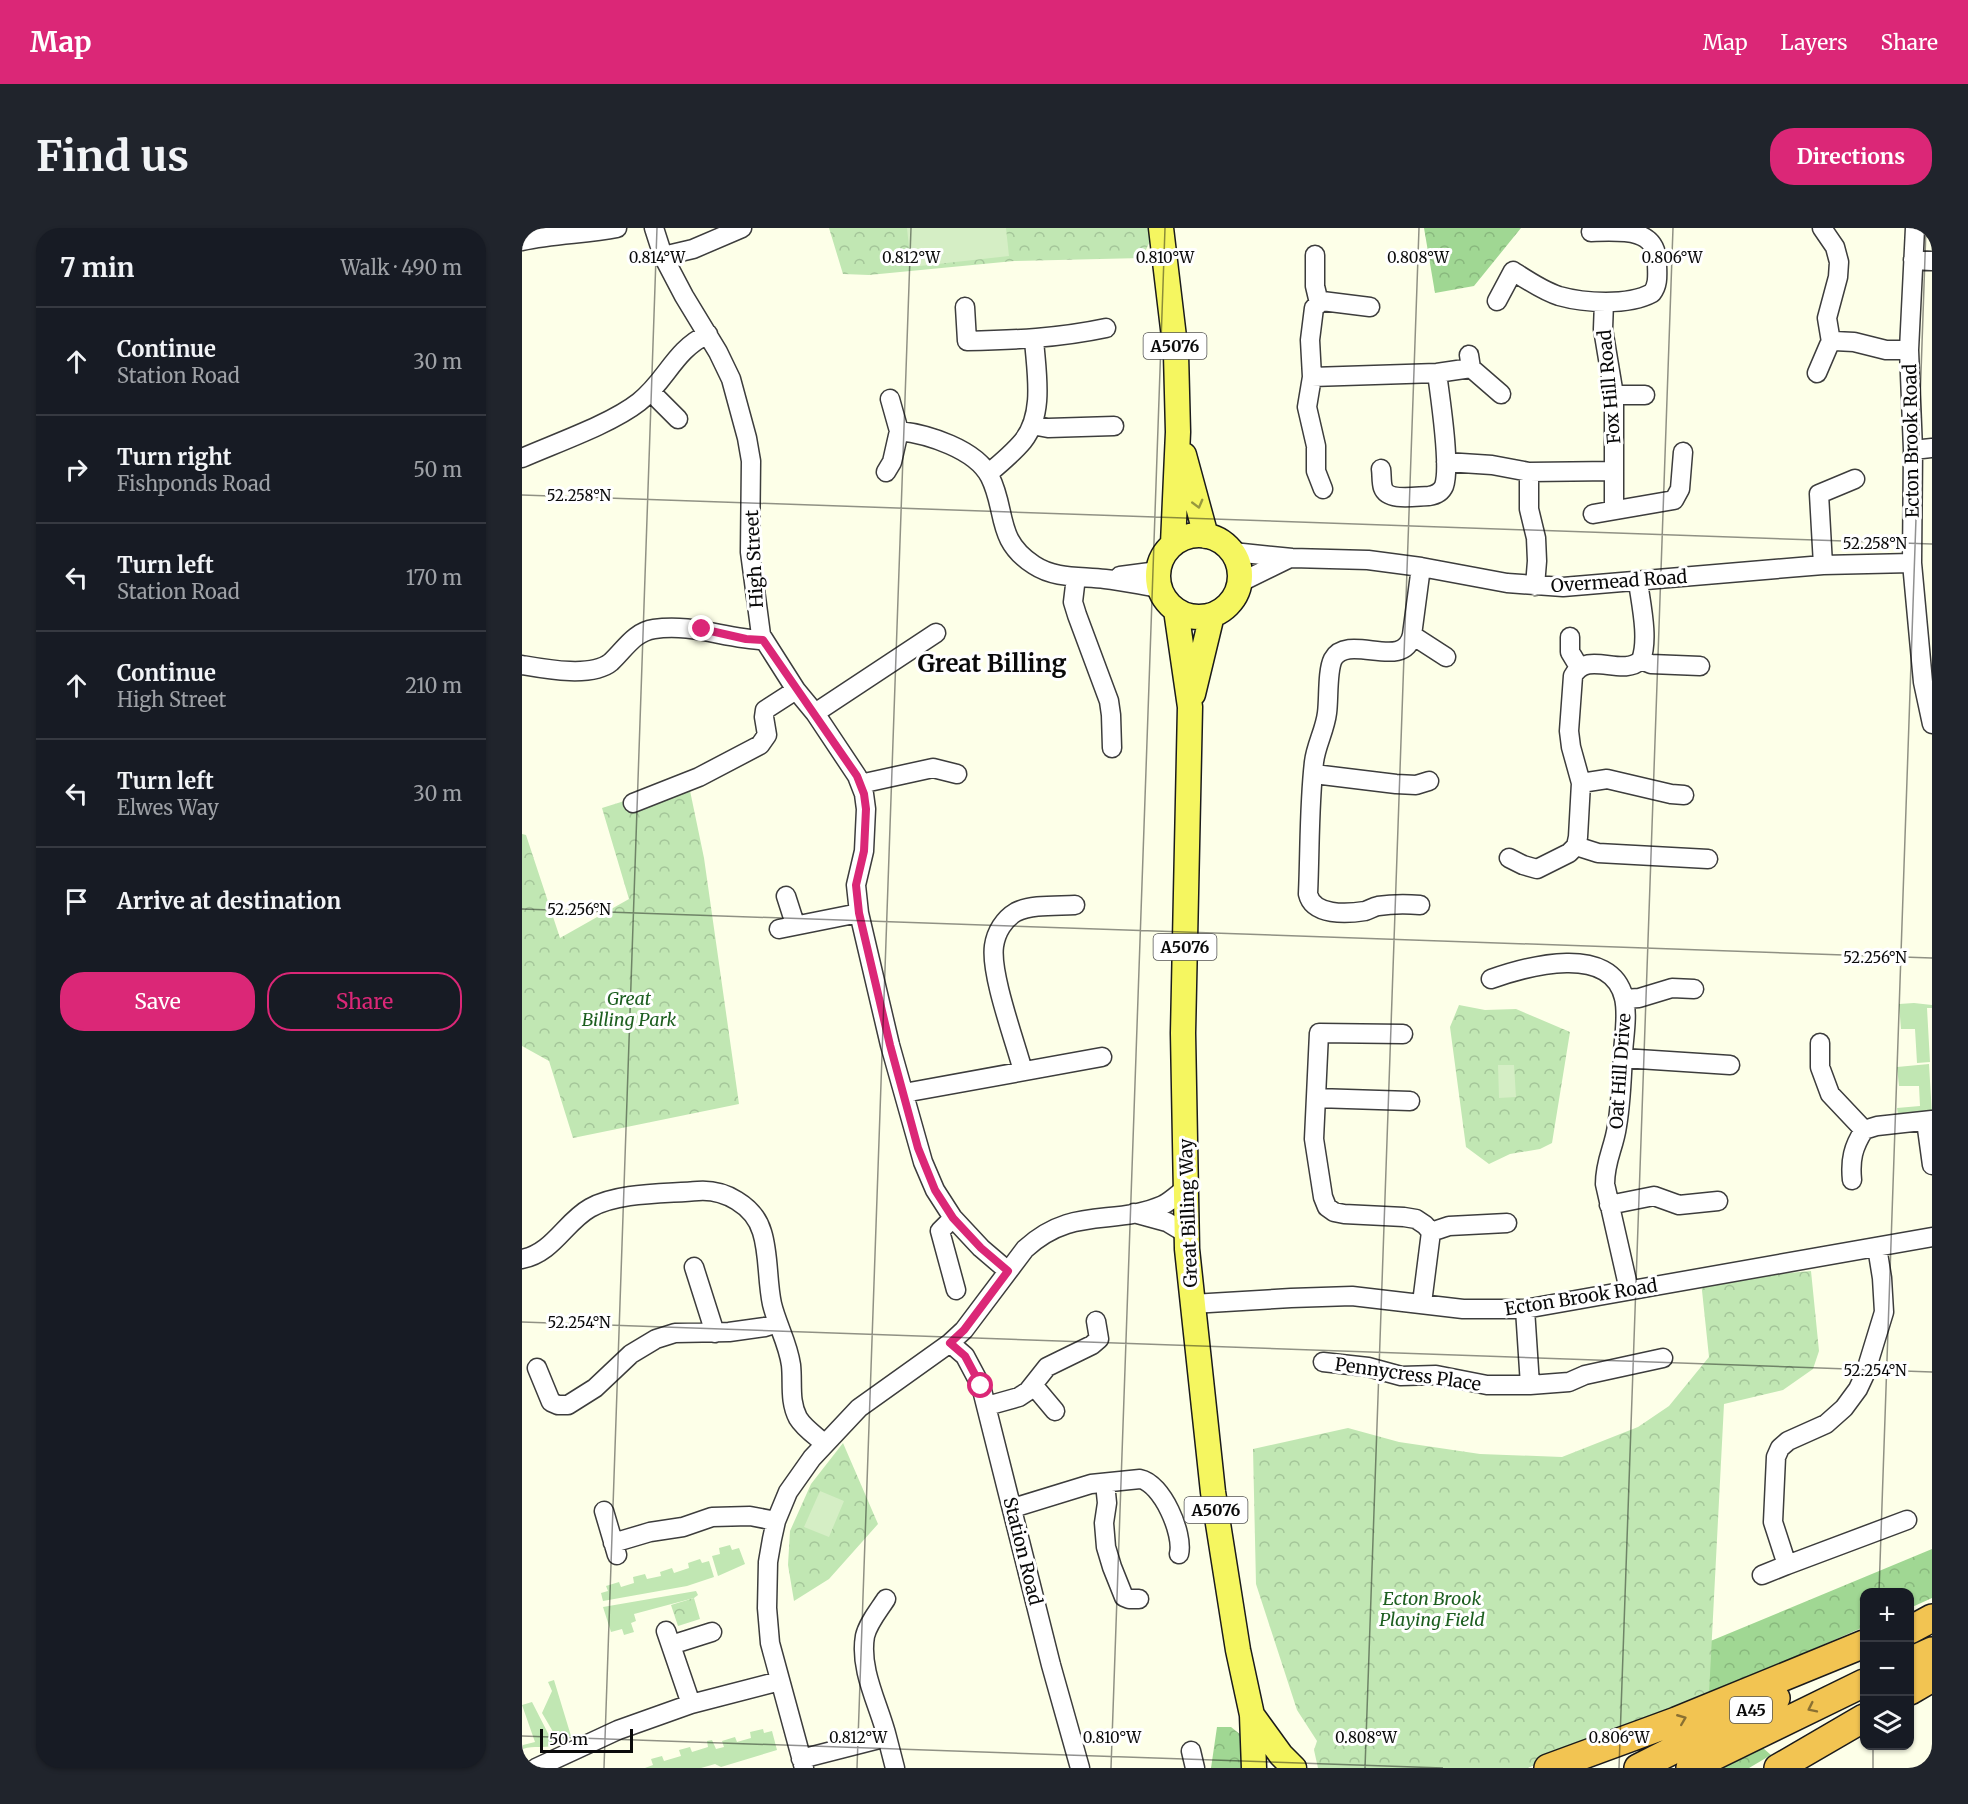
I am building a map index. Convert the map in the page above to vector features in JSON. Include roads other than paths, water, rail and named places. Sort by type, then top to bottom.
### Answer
[{"type":"highway","points":[[1914,1626],[1932,1617]]},
{"type":"highway","points":[[1548,1768],[1676,1721],[1860,1646]]},
{"type":"highway","points":[[1914,1659],[1932,1651]]},
{"type":"highway","name":"A45","points":[[1638,1768],[1860,1655]]},
{"type":"highway","points":[[1914,1689],[1932,1678]]},
{"type":"highway","name":"A45","points":[[1690,1768],[1860,1685]]},
{"type":"highway","points":[[1778,1768],[1860,1720]]},
{"type":"main road","name":"A5076","points":[[1161,228],[1176,354],[1178,432],[1173,544]]},
{"type":"main road","name":"A5076","points":[[1178,432],[1206,536]]},
{"type":"main road","points":[[1206,536],[1225,545],[1233,552],[1238,562],[1239,583],[1230,603],[1212,615],[1200,617],[1176,610],[1166,600],[1159,579],[1161,561],[1173,544],[1183,538],[1206,536]]},
{"type":"main road","name":"Great Billing Way","points":[[1176,610],[1190,707],[1183,1033],[1187,1234],[1192,1304],[1213,1492],[1238,1650],[1252,1715],[1254,1768]]},
{"type":"main road","name":"Great Billing Way","points":[[1190,707],[1212,615]]},
{"type":"main road","name":"Great Billing Way","points":[[1252,1715],[1281,1755],[1294,1768]]},
{"type":"street","points":[[522,240],[617,228]]},
{"type":"street","name":"High Street","points":[[654,228],[663,256],[731,379],[747,438],[751,461],[751,562],[756,613],[763,640],[857,776],[860,784],[866,809],[864,851],[856,885],[859,913],[903,1093]]},
{"type":"street","points":[[663,256],[693,249],[742,228]]},
{"type":"street","points":[[1817,373],[1831,342],[1827,318],[1838,277],[1839,262],[1835,247],[1821,228]]},
{"type":"street","name":"Ecton Brook Road","points":[[1915,228],[1909,350],[1913,450],[1912,562],[1923,682],[1932,724]]},
{"type":"street","points":[[1497,301],[1513,271],[1558,296],[1604,302],[1635,299],[1652,293],[1658,282],[1657,250],[1650,235],[1639,230],[1591,232]]},
{"type":"street","points":[[1315,255],[1315,286],[1319,303]]},
{"type":"street","points":[[1913,260],[1932,261]]},
{"type":"street","name":"Fox Hill Road","points":[[1604,302],[1603,329],[1614,395],[1614,509]]},
{"type":"street","points":[[1323,489],[1316,471],[1316,446],[1307,407],[1312,377],[1310,340],[1314,308],[1319,303],[1370,307]]},
{"type":"street","points":[[965,307],[967,341],[1034,339],[1073,335],[1106,328]]},
{"type":"street","points":[[522,458],[636,404],[651,392],[684,349],[708,334]]},
{"type":"street","points":[[989,473],[1025,439],[1032,425],[1037,402],[1034,339]]},
{"type":"street","points":[[1831,342],[1854,342],[1886,350],[1909,350]]},
{"type":"street","points":[[1312,377],[1437,373],[1470,362],[1501,394]]},
{"type":"street","points":[[1381,469],[1383,488],[1386,493],[1394,496],[1429,496],[1442,489],[1446,462],[1437,373]]},
{"type":"street","points":[[651,392],[678,419]]},
{"type":"street","points":[[1614,395],[1645,395]]},
{"type":"street","points":[[886,472],[892,462],[899,431],[890,399]]},
{"type":"street","points":[[1032,425],[1048,428],[1114,426]]},
{"type":"street","points":[[899,431],[926,436],[953,446],[976,461],[989,473],[1004,530],[1020,554],[1045,571],[1104,579],[1159,579]]},
{"type":"street","points":[[1913,450],[1932,448]]},
{"type":"street","points":[[1593,514],[1674,500],[1680,489],[1683,452]]},
{"type":"street","name":"Fox Hill Road","points":[[1446,462],[1492,465],[1529,472],[1614,471]]},
{"type":"street","points":[[1529,472],[1529,509],[1536,538],[1535,586]]},
{"type":"street","points":[[1823,566],[1817,485],[1856,479]]},
{"type":"street","name":"Overmead Road","points":[[1233,552],[1292,558],[1368,560],[1421,567],[1494,581],[1535,586],[1584,587],[1823,566],[1912,562]]},
{"type":"street","name":"Overmead Road","points":[[1239,583],[1292,558]]},
{"type":"street","points":[[1420,904],[1376,906],[1368,910],[1352,912],[1322,910],[1311,903],[1308,894],[1314,760],[1327,716],[1331,665],[1338,653],[1349,649],[1401,650],[1409,644],[1421,567]]},
{"type":"street","points":[[1076,577],[1073,602],[1109,701],[1112,715],[1112,748]]},
{"type":"street","points":[[1509,858],[1523,865],[1538,868],[1569,853],[1576,846],[1581,783],[1569,731],[1572,681],[1575,671],[1588,664],[1631,666],[1641,660],[1644,648],[1638,582]]},
{"type":"street","points":[[522,665],[573,671],[595,670],[610,663],[635,636],[652,629],[680,627],[702,629],[746,639],[763,640]]},
{"type":"street","points":[[814,713],[936,633]]},
{"type":"street","points":[[1412,635],[1446,657]]},
{"type":"street","points":[[1569,637],[1570,652],[1579,667]]},
{"type":"street","points":[[1641,660],[1651,664],[1700,666]]},
{"type":"street","points":[[633,803],[699,777],[760,745],[767,735],[765,711],[796,690]]},
{"type":"street","points":[[860,784],[933,768],[957,774]]},
{"type":"street","points":[[1314,774],[1396,784],[1416,785],[1429,781]]},
{"type":"street","points":[[1581,783],[1607,779],[1683,795]]},
{"type":"street","points":[[1576,846],[1598,854],[1708,859]]},
{"type":"street","points":[[786,896],[787,927],[859,913]]},
{"type":"street","points":[[1023,1071],[1000,989],[994,954],[995,939],[1004,923],[1018,911],[1075,905]]},
{"type":"street","name":"Oat Hill Drive","points":[[1491,979],[1534,966],[1570,962],[1604,970],[1617,983],[1624,999],[1623,1058],[1617,1128],[1605,1167],[1605,1184],[1629,1290]]},
{"type":"street","points":[[1624,999],[1639,998],[1672,988],[1694,989]]},
{"type":"street","points":[[1403,1034],[1319,1033],[1314,1139],[1323,1197],[1327,1207],[1334,1212],[1344,1214],[1416,1219],[1431,1232]]},
{"type":"street","points":[[1820,1043],[1820,1067],[1830,1094],[1864,1130]]},
{"type":"street","points":[[1008,1271],[981,1248],[953,1218],[935,1190],[923,1162],[903,1093],[1102,1057]]},
{"type":"street","points":[[1623,1058],[1730,1065]]},
{"type":"street","points":[[1316,1098],[1410,1101]]},
{"type":"street","points":[[1852,1180],[1851,1157],[1855,1145],[1864,1130],[1877,1126],[1929,1121],[1932,1165]]},
{"type":"street","points":[[887,1737],[803,1763],[770,1643],[768,1562],[776,1521],[788,1492],[824,1443],[859,1408],[950,1343],[964,1330],[1025,1249],[1049,1230],[1067,1222],[1132,1213],[1165,1204],[1186,1188]]},
{"type":"street","points":[[522,1259],[548,1246],[580,1214],[607,1201],[709,1190],[728,1196],[744,1206],[760,1227],[772,1304],[789,1353],[793,1405],[799,1420],[824,1443]]},
{"type":"street","points":[[1610,1205],[1654,1196],[1680,1204],[1718,1201]]},
{"type":"street","points":[[1132,1213],[1167,1222],[1187,1234]]},
{"type":"street","points":[[953,1218],[940,1231],[956,1290]]},
{"type":"street","points":[[1431,1232],[1449,1226],[1507,1223]]},
{"type":"street","points":[[1422,1303],[1431,1232]]},
{"type":"street","name":"Ecton Brook Road","points":[[1192,1304],[1330,1296],[1372,1298],[1463,1309],[1525,1309],[1932,1237]]},
{"type":"street","points":[[1787,1565],[1773,1522],[1776,1457],[1780,1448],[1788,1441],[1826,1424],[1844,1408],[1858,1389],[1872,1354],[1884,1312],[1877,1247]]},
{"type":"street","points":[[694,1267],[715,1333]]},
{"type":"street","points":[[1525,1309],[1530,1385]]},
{"type":"street","points":[[987,1406],[1019,1396],[1034,1386],[1047,1367],[1104,1341],[1096,1321]]},
{"type":"street","points":[[537,1368],[550,1402],[568,1405],[595,1388],[631,1354],[649,1342],[675,1333],[715,1333],[778,1323]]},
{"type":"street","name":"Station Road","points":[[950,1343],[965,1356],[981,1386],[1080,1768]]},
{"type":"street","name":"Pennycress Place","points":[[1323,1362],[1368,1367],[1401,1376],[1436,1375],[1486,1385],[1530,1385],[1569,1382],[1585,1375],[1663,1358]]},
{"type":"street","points":[[1034,1386],[1055,1411]]},
{"type":"street","points":[[1013,1508],[1091,1484],[1140,1479],[1151,1484],[1169,1510],[1179,1542],[1179,1554]]},
{"type":"street","points":[[1105,1483],[1107,1503],[1104,1534],[1112,1568],[1124,1597],[1140,1599]]},
{"type":"street","points":[[604,1511],[615,1549],[650,1532],[683,1527],[712,1517],[750,1516],[776,1521]]},
{"type":"street","points":[[1762,1575],[1907,1520]]},
{"type":"street","points":[[886,1599],[869,1625],[865,1635],[864,1650],[869,1680],[895,1768]]},
{"type":"street","points":[[691,1704],[668,1638],[712,1632]]},
{"type":"street","points":[[536,1768],[600,1737],[691,1704],[780,1681]]},
{"type":"district","name":"Great Billing","points":[[992,663]]},
{"type":"park label","name":"Great Billing Park","points":[[629,1008]]},
{"type":"park label","name":"Ecton Brook Playing Field","points":[[1432,1608]]}]
